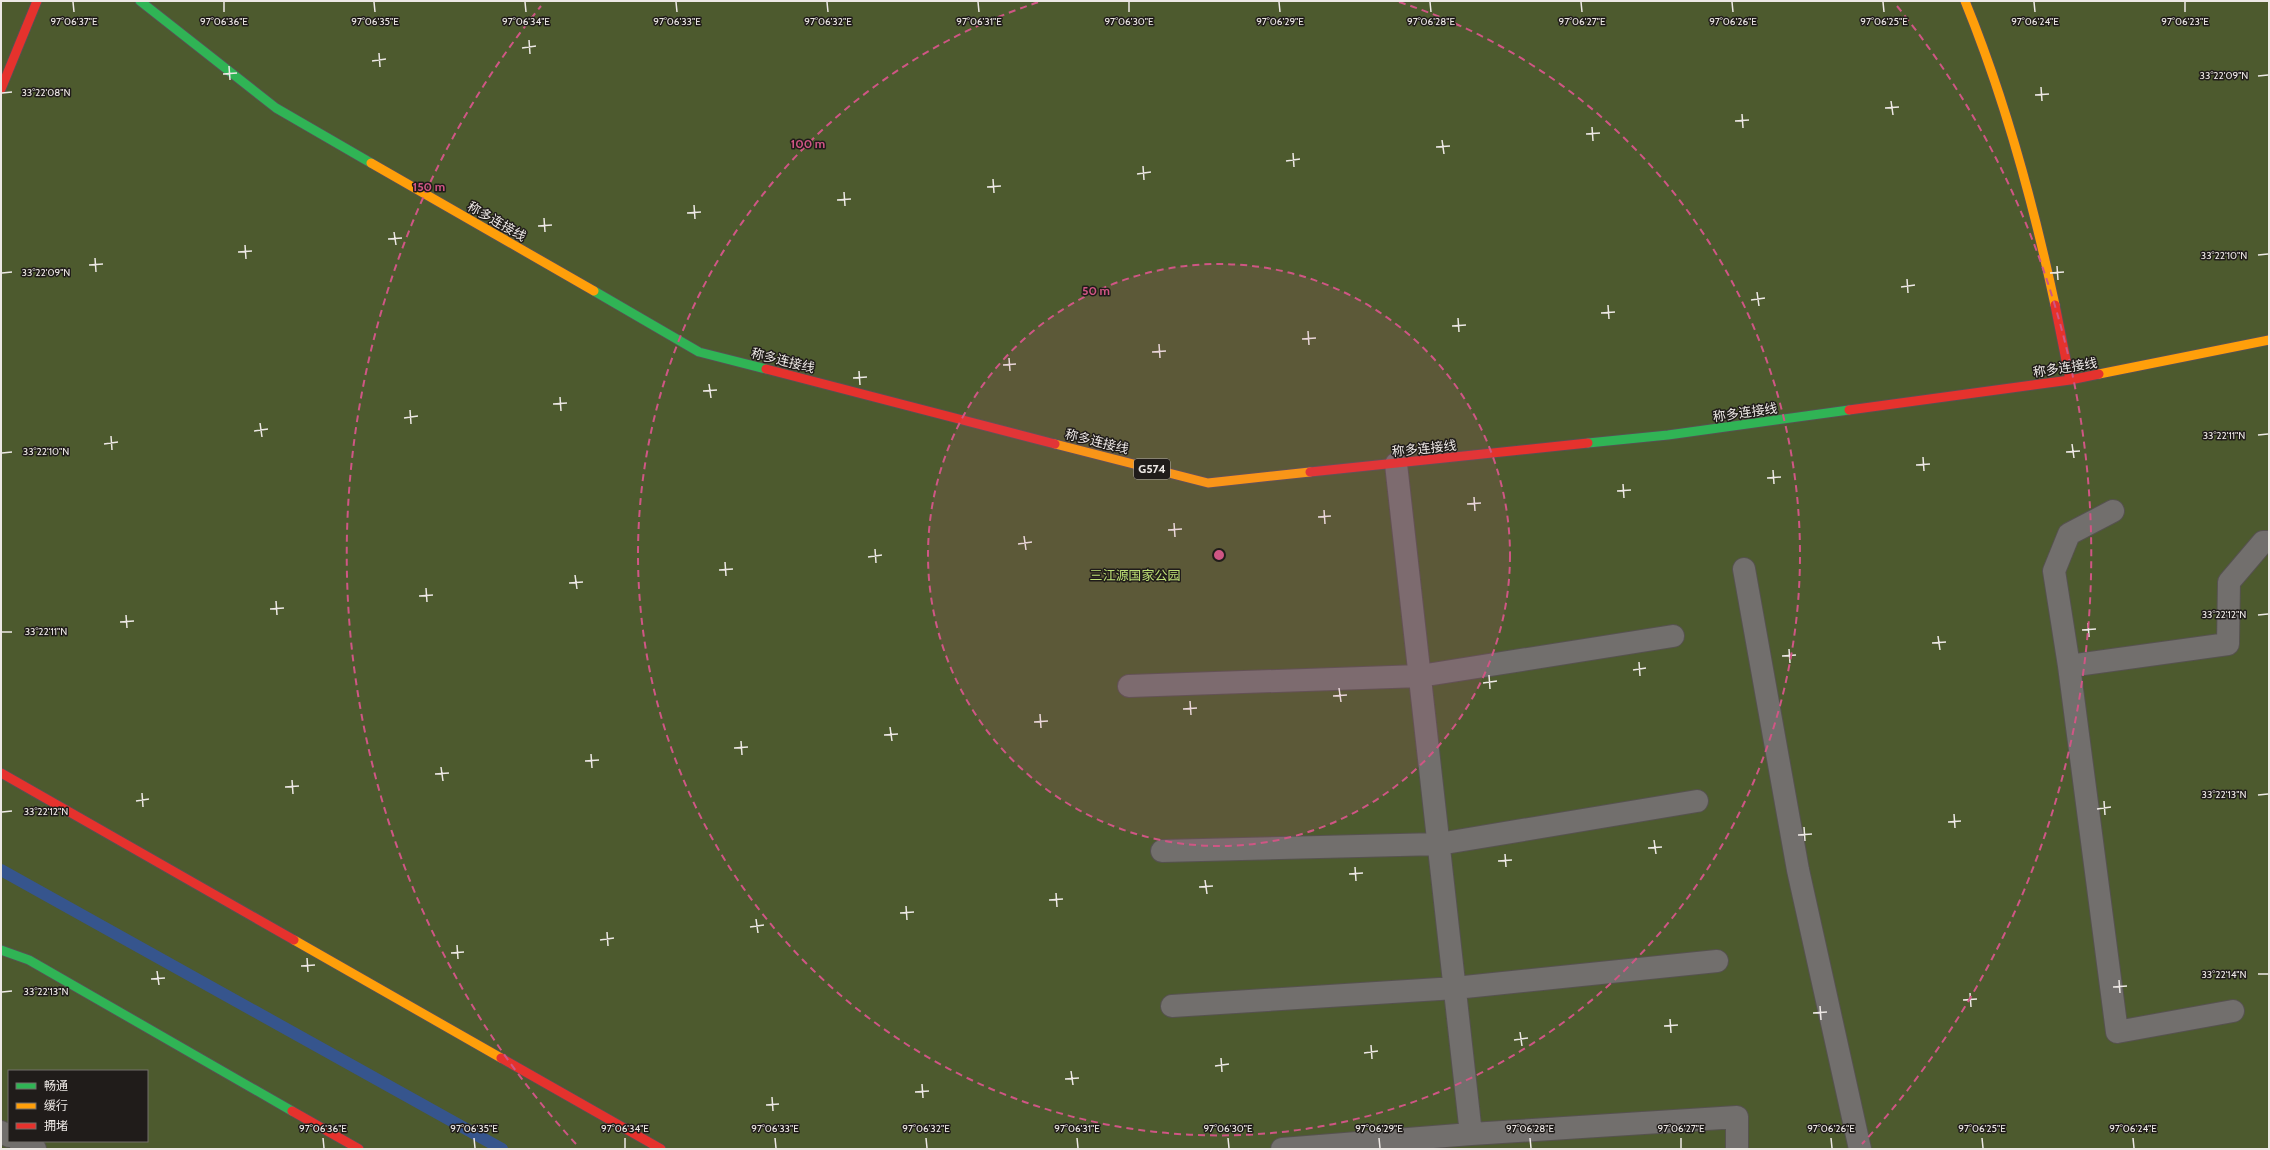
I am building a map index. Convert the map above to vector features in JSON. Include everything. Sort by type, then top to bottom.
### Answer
[{"type":"main road","points":[[1,89],[37,1]]},
{"type":"main road","name":"称多连接线","points":[[140,1],[276,108],[699,352],[1208,483],[1668,435],[2070,380],[2269,340]]},
{"type":"main road","points":[[1965,1],[1986,55],[2038,225],[2070,380]]},
{"type":"main road","points":[[1,773],[661,1149]]},
{"type":"main road","points":[[1,950],[29,960],[359,1149]]},
{"type":"street","points":[[1396,464],[1471,1134]]},
{"type":"street","points":[[2113,511],[2069,534],[2054,570],[2069,666],[2117,1032],[2233,1010]]},
{"type":"street","points":[[2069,666],[2228,644],[2229,582],[2263,542],[2269,542]]},
{"type":"street","points":[[1744,569],[1798,870],[1860,1149]]},
{"type":"street","points":[[1129,686],[1420,676],[1673,636]]},
{"type":"street","points":[[1162,851],[1439,844],[1697,801]]},
{"type":"street","points":[[1172,1006],[1454,988],[1717,960]]},
{"type":"street","points":[[1282,1149],[1471,1134],[1737,1117],[1737,1149]]},
{"type":"street","points":[[21,1142],[35,1149]]},
{"type":"green space","name":"三江源国家公园","points":[[1,1],[2269,1],[2269,1149],[1,1149]]},
{"type":"waterway","points":[[1,870],[502,1149]]},
{"type":"traffic: fast","points":[[140,1],[276,108],[371,163]]},
{"type":"traffic: fast","points":[[594,291],[699,352],[766,369]]},
{"type":"traffic: fast","points":[[1588,443],[1668,435],[1849,410]]},
{"type":"traffic: fast","points":[[1,950],[29,960],[292,1111]]},
{"type":"traffic: slow","points":[[1965,1],[1993,75],[2017,151],[2055,305]]},
{"type":"traffic: slow","points":[[371,163],[594,291]]},
{"type":"traffic: slow","points":[[2099,374],[2269,340]]},
{"type":"traffic: slow","points":[[1055,444],[1208,483],[1310,472]]},
{"type":"traffic: slow","points":[[294,940],[501,1058]]},
{"type":"traffic: jam","points":[[1,89],[37,1]]},
{"type":"traffic: jam","points":[[2055,305],[2070,380]]},
{"type":"traffic: jam","points":[[766,369],[1055,444]]},
{"type":"traffic: jam","points":[[1849,410],[2070,380],[2099,374]]},
{"type":"traffic: jam","points":[[1310,472],[1588,443]]},
{"type":"traffic: jam","points":[[1,773],[294,940]]},
{"type":"traffic: jam","points":[[501,1058],[661,1149]]},
{"type":"traffic: jam","points":[[292,1111],[359,1149]]}]
